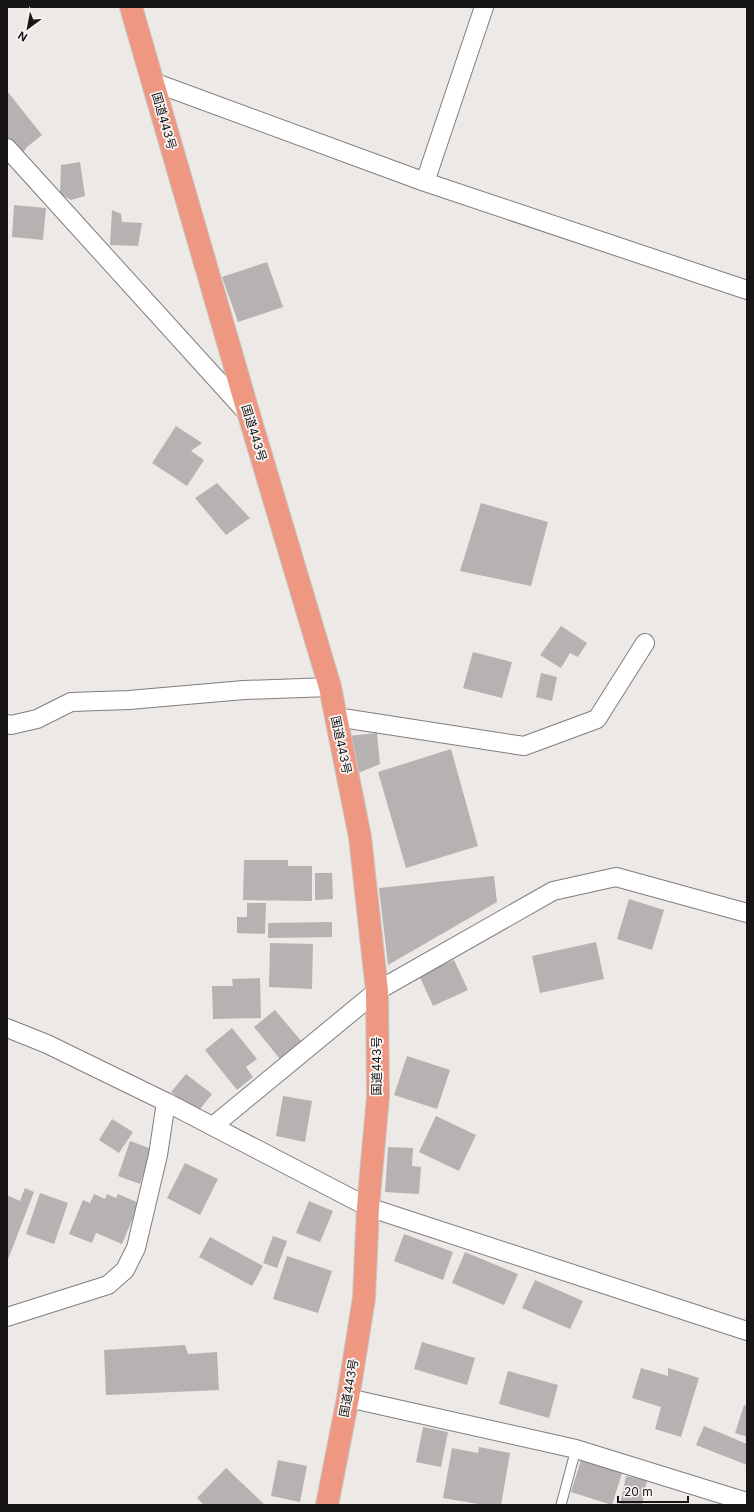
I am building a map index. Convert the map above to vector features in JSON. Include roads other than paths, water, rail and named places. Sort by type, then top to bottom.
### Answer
[{"type":"highway","name":"国道443号","points":[[131,7],[248,416],[330,687],[360,837],[377,991],[378,1097],[368,1208],[364,1298],[348,1398],[327,1505]]},
{"type":"street","points":[[425,182],[484,7]]},
{"type":"street","points":[[153,82],[425,182],[747,290]]},
{"type":"street","points":[[7,148],[248,416]]},
{"type":"street","points":[[336,717],[524,746],[598,720],[645,644]]},
{"type":"street","points":[[7,724],[11,725],[37,719],[71,702],[129,700],[244,690],[330,687]]},
{"type":"street","points":[[212,1126],[377,991],[553,891],[616,877],[747,913]]},
{"type":"street","points":[[7,1028],[47,1044],[166,1102],[368,1208],[747,1331]]},
{"type":"street","points":[[7,1317],[108,1285],[125,1270],[136,1248],[138,1240],[158,1154],[166,1102]]},
{"type":"street","points":[[348,1398],[576,1448],[747,1502]]},
{"type":"lane","points":[[561,1505],[576,1448]]}]
